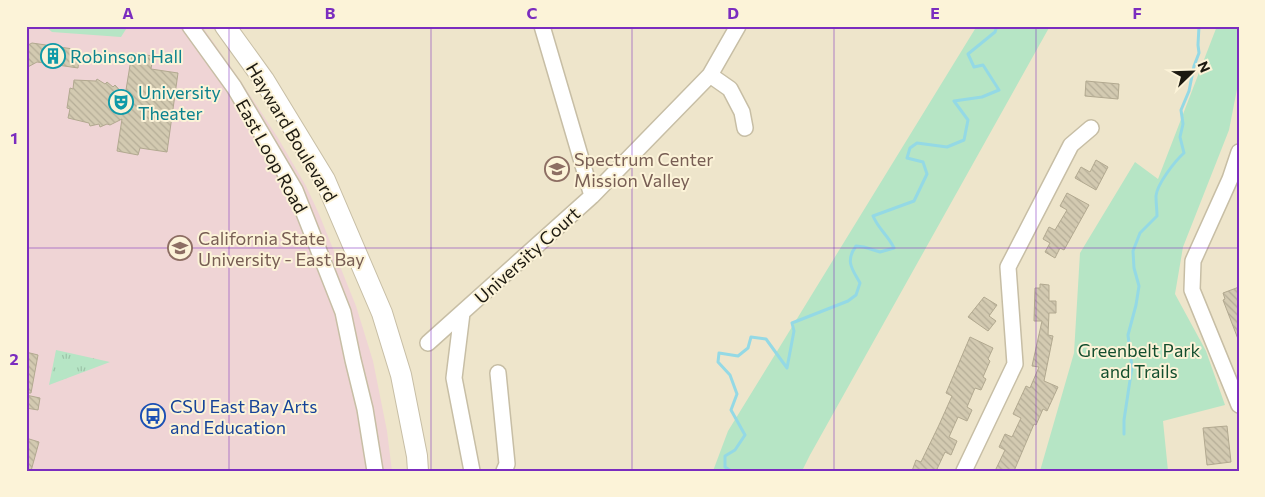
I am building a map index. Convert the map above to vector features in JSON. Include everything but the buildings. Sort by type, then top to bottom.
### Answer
[{"type":"main road","name":"Hayward Boulevard","points":[[226,26],[264,80],[325,180],[382,313],[401,375],[417,456],[418,471]]},
{"type":"street","name":"East Loop Road","points":[[190,26],[234,87],[295,190],[343,312],[365,409],[375,471]]},
{"type":"street","points":[[542,26],[592,196]]},
{"type":"street","name":"University Court","points":[[428,343],[592,196],[710,75],[738,26]]},
{"type":"street","points":[[710,75],[730,89],[742,112],[745,128]]},
{"type":"street","points":[[964,471],[1014,364],[1008,268],[1071,145],[1091,128]]},
{"type":"street","points":[[1239,152],[1230,179],[1193,261],[1192,290],[1239,405]]},
{"type":"street","points":[[462,313],[454,378],[472,471]]},
{"type":"street","points":[[498,373],[507,464],[504,471]]},
{"type":"shaded area","name":"California State University - East Bay","points":[[26,26],[202,26],[278,138],[306,186],[319,214],[356,306],[373,361],[387,431],[392,471],[26,471]]},
{"type":"green space","points":[[45,26],[128,26],[121,37],[52,32]]},
{"type":"green space","points":[[971,26],[1050,26],[802,471],[713,471],[728,431],[975,29]]},
{"type":"green space","name":"Greenbelt Park and Trails","points":[[1217,26],[1239,26],[1239,79],[1229,130],[1183,247],[1175,294],[1206,351],[1225,405],[1163,421],[1168,471],[1040,471],[1074,353],[1080,253],[1135,162],[1158,179]]},
{"type":"green space","points":[[56,350],[110,362],[49,385]]},
{"type":"waterway","points":[[731,471],[725,467],[725,456],[735,450],[745,435],[731,410],[737,394],[730,375],[718,362],[719,353],[738,356],[748,348],[751,337],[766,339],[787,368],[794,331],[792,323],[848,301],[856,295],[860,283],[850,261],[856,246],[880,252],[894,248],[873,216],[914,201],[927,174],[923,162],[907,158],[910,148],[917,143],[947,147],[964,140],[968,120],[954,101],[982,97],[999,90],[983,65],[974,67],[968,54],[995,32],[997,26]]},
{"type":"waterway","points":[[1124,434],[1124,420],[1132,367],[1128,335],[1139,286],[1134,268],[1133,251],[1140,233],[1157,216],[1156,196],[1163,179],[1184,153],[1180,137],[1183,124],[1181,110],[1189,91],[1194,66],[1199,53],[1199,26]]},
{"type":"place","name":"Robinson Hall","points":[[53,56]]},
{"type":"place","name":"University Theater","points":[[121,102]]},
{"type":"place","name":"Spectrum Center Mission Valley","points":[[557,169]]},
{"type":"place","name":"California State University - East Bay","points":[[180,248]]},
{"type":"place","name":"CSU East Bay Arts and Education","points":[[153,416]]}]
